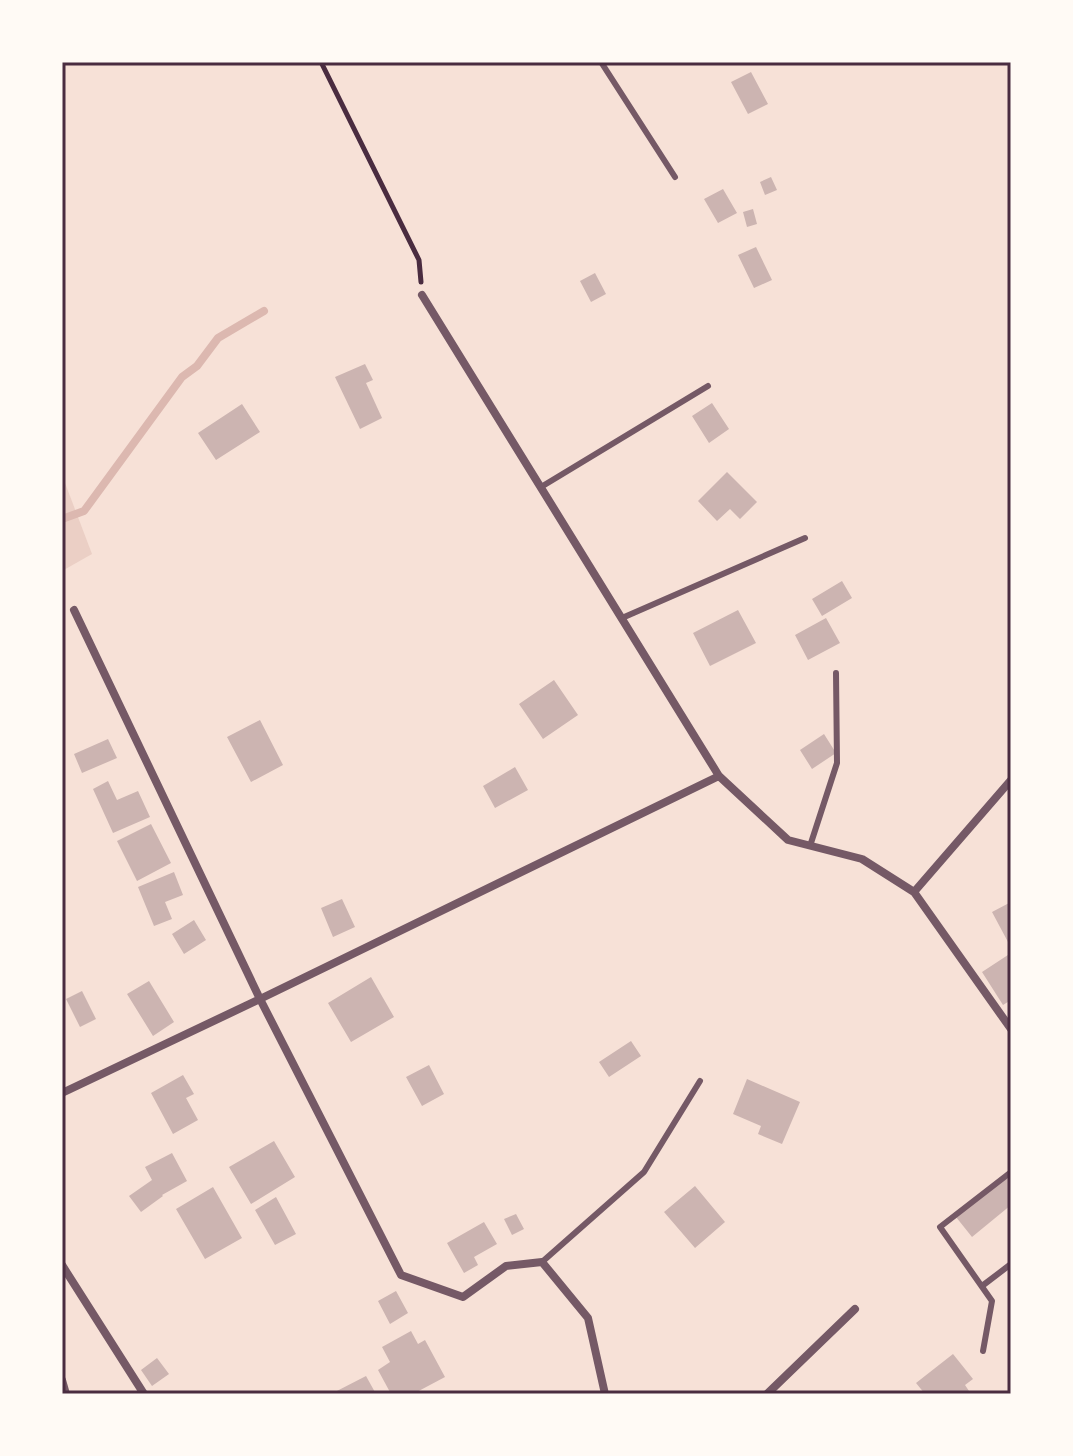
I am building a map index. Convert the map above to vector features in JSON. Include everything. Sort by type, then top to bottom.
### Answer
[{"type":"street","points":[[422,295],[719,776],[788,840],[862,859],[914,892],[1011,1029]]},
{"type":"street","points":[[74,610],[260,999],[401,1275],[463,1297],[506,1266],[542,1262],[588,1318],[605,1394]]},
{"type":"street","points":[[62,1093],[719,776]]},
{"type":"street","points":[[914,892],[1011,780]]},
{"type":"street","points":[[62,1265],[144,1394]]},
{"type":"street","points":[[767,1394],[855,1309]]},
{"type":"street","points":[[62,1380],[66,1394]]},
{"type":"lane","points":[[601,62],[675,177]]},
{"type":"lane","points":[[541,487],[708,386]]},
{"type":"lane","points":[[622,618],[805,538]]},
{"type":"lane","points":[[810,846],[837,763],[836,673]]},
{"type":"lane","points":[[542,1262],[644,1172],[700,1081]]},
{"type":"lane","points":[[983,1351],[992,1301],[940,1227],[1011,1172]]},
{"type":"lane","points":[[982,1286],[1011,1264]]},
{"type":"path","points":[[321,62],[419,260],[422,295]]},
{"type":"shaded area","points":[[62,475],[92,554],[62,571]]},
{"type":"building","points":[[751,72],[768,104],[748,114],[731,82]]},
{"type":"building","points":[[771,177],[777,190],[765,195],[760,182]]},
{"type":"building","points":[[723,189],[737,213],[718,223],[704,199]]},
{"type":"building","points":[[753,209],[757,224],[747,227],[743,212]]},
{"type":"building","points":[[756,247],[772,280],[754,288],[738,255]]},
{"type":"building","points":[[595,273],[606,294],[591,302],[580,281]]},
{"type":"building","points":[[365,364],[373,380],[366,383],[382,418],[360,429],[335,377]]},
{"type":"building","points":[[712,403],[729,429],[709,443],[692,416]]},
{"type":"building","points":[[242,404],[260,432],[216,460],[198,433]]},
{"type":"building","points":[[727,472],[757,502],[740,519],[730,509],[717,521],[698,501]]},
{"type":"building","points":[[842,581],[852,598],[822,616],[812,599]]},
{"type":"building","points":[[738,610],[756,643],[710,666],[693,633]]},
{"type":"building","points":[[826,618],[840,643],[808,660],[795,635]]},
{"type":"building","points":[[554,680],[578,715],[543,739],[519,704]]},
{"type":"building","points":[[260,720],[283,765],[251,782],[227,737]]},
{"type":"building","points":[[824,734],[836,753],[812,769],[800,750]]},
{"type":"building","points":[[108,739],[117,758],[82,773],[74,754]]},
{"type":"building","points":[[515,767],[528,790],[495,808],[483,786]]},
{"type":"building","points":[[108,781],[117,800],[138,791],[150,817],[113,833],[93,789]]},
{"type":"building","points":[[151,824],[171,863],[137,881],[117,841]]},
{"type":"building","points":[[174,872],[183,895],[165,902],[172,919],[154,926],[138,887]]},
{"type":"building","points":[[342,899],[355,927],[333,937],[321,908]]},
{"type":"building","points":[[1011,902],[1011,940],[1008,942],[992,912]]},
{"type":"building","points":[[194,920],[206,940],[184,954],[172,934]]},
{"type":"building","points":[[1011,953],[1011,1000],[1003,1005],[982,972]]},
{"type":"building","points":[[371,977],[394,1017],[351,1042],[328,1003]]},
{"type":"building","points":[[149,981],[174,1022],[153,1036],[127,994]]},
{"type":"building","points":[[82,991],[96,1019],[80,1027],[66,999]]},
{"type":"building","points":[[631,1041],[641,1056],[609,1077],[599,1062]]},
{"type":"building","points":[[429,1065],[444,1094],[422,1106],[406,1077]]},
{"type":"building","points":[[183,1075],[194,1094],[186,1098],[198,1120],[173,1134],[151,1093]]},
{"type":"building","points":[[747,1079],[800,1102],[782,1144],[758,1134],[761,1126],[733,1114]]},
{"type":"building","points":[[274,1141],[295,1177],[251,1204],[229,1167]]},
{"type":"building","points":[[172,1153],[187,1181],[141,1212],[129,1196],[152,1180],[145,1167]]},
{"type":"building","points":[[1011,1171],[1011,1205],[972,1237],[956,1217]]},
{"type":"building","points":[[695,1186],[725,1222],[695,1248],[664,1212]]},
{"type":"building","points":[[213,1187],[242,1238],[205,1259],[176,1209]]},
{"type":"building","points":[[276,1197],[296,1234],[275,1245],[255,1210]]},
{"type":"building","points":[[516,1214],[524,1229],[512,1235],[504,1219]]},
{"type":"building","points":[[484,1222],[497,1244],[474,1257],[478,1265],[464,1273],[447,1243]]},
{"type":"building","points":[[396,1291],[408,1313],[390,1324],[378,1301]]},
{"type":"building","points":[[411,1331],[418,1344],[425,1340],[445,1377],[413,1394],[391,1394],[378,1370],[390,1362],[382,1347]]},
{"type":"building","points":[[953,1354],[973,1379],[965,1385],[971,1394],[925,1394],[916,1383]]},
{"type":"building","points":[[157,1358],[169,1374],[152,1386],[141,1370]]},
{"type":"building","points":[[366,1376],[376,1394],[331,1394]]},
{"type":"waterway","points":[[62,519],[84,511],[182,377],[197,366],[218,338],[264,311]]}]
